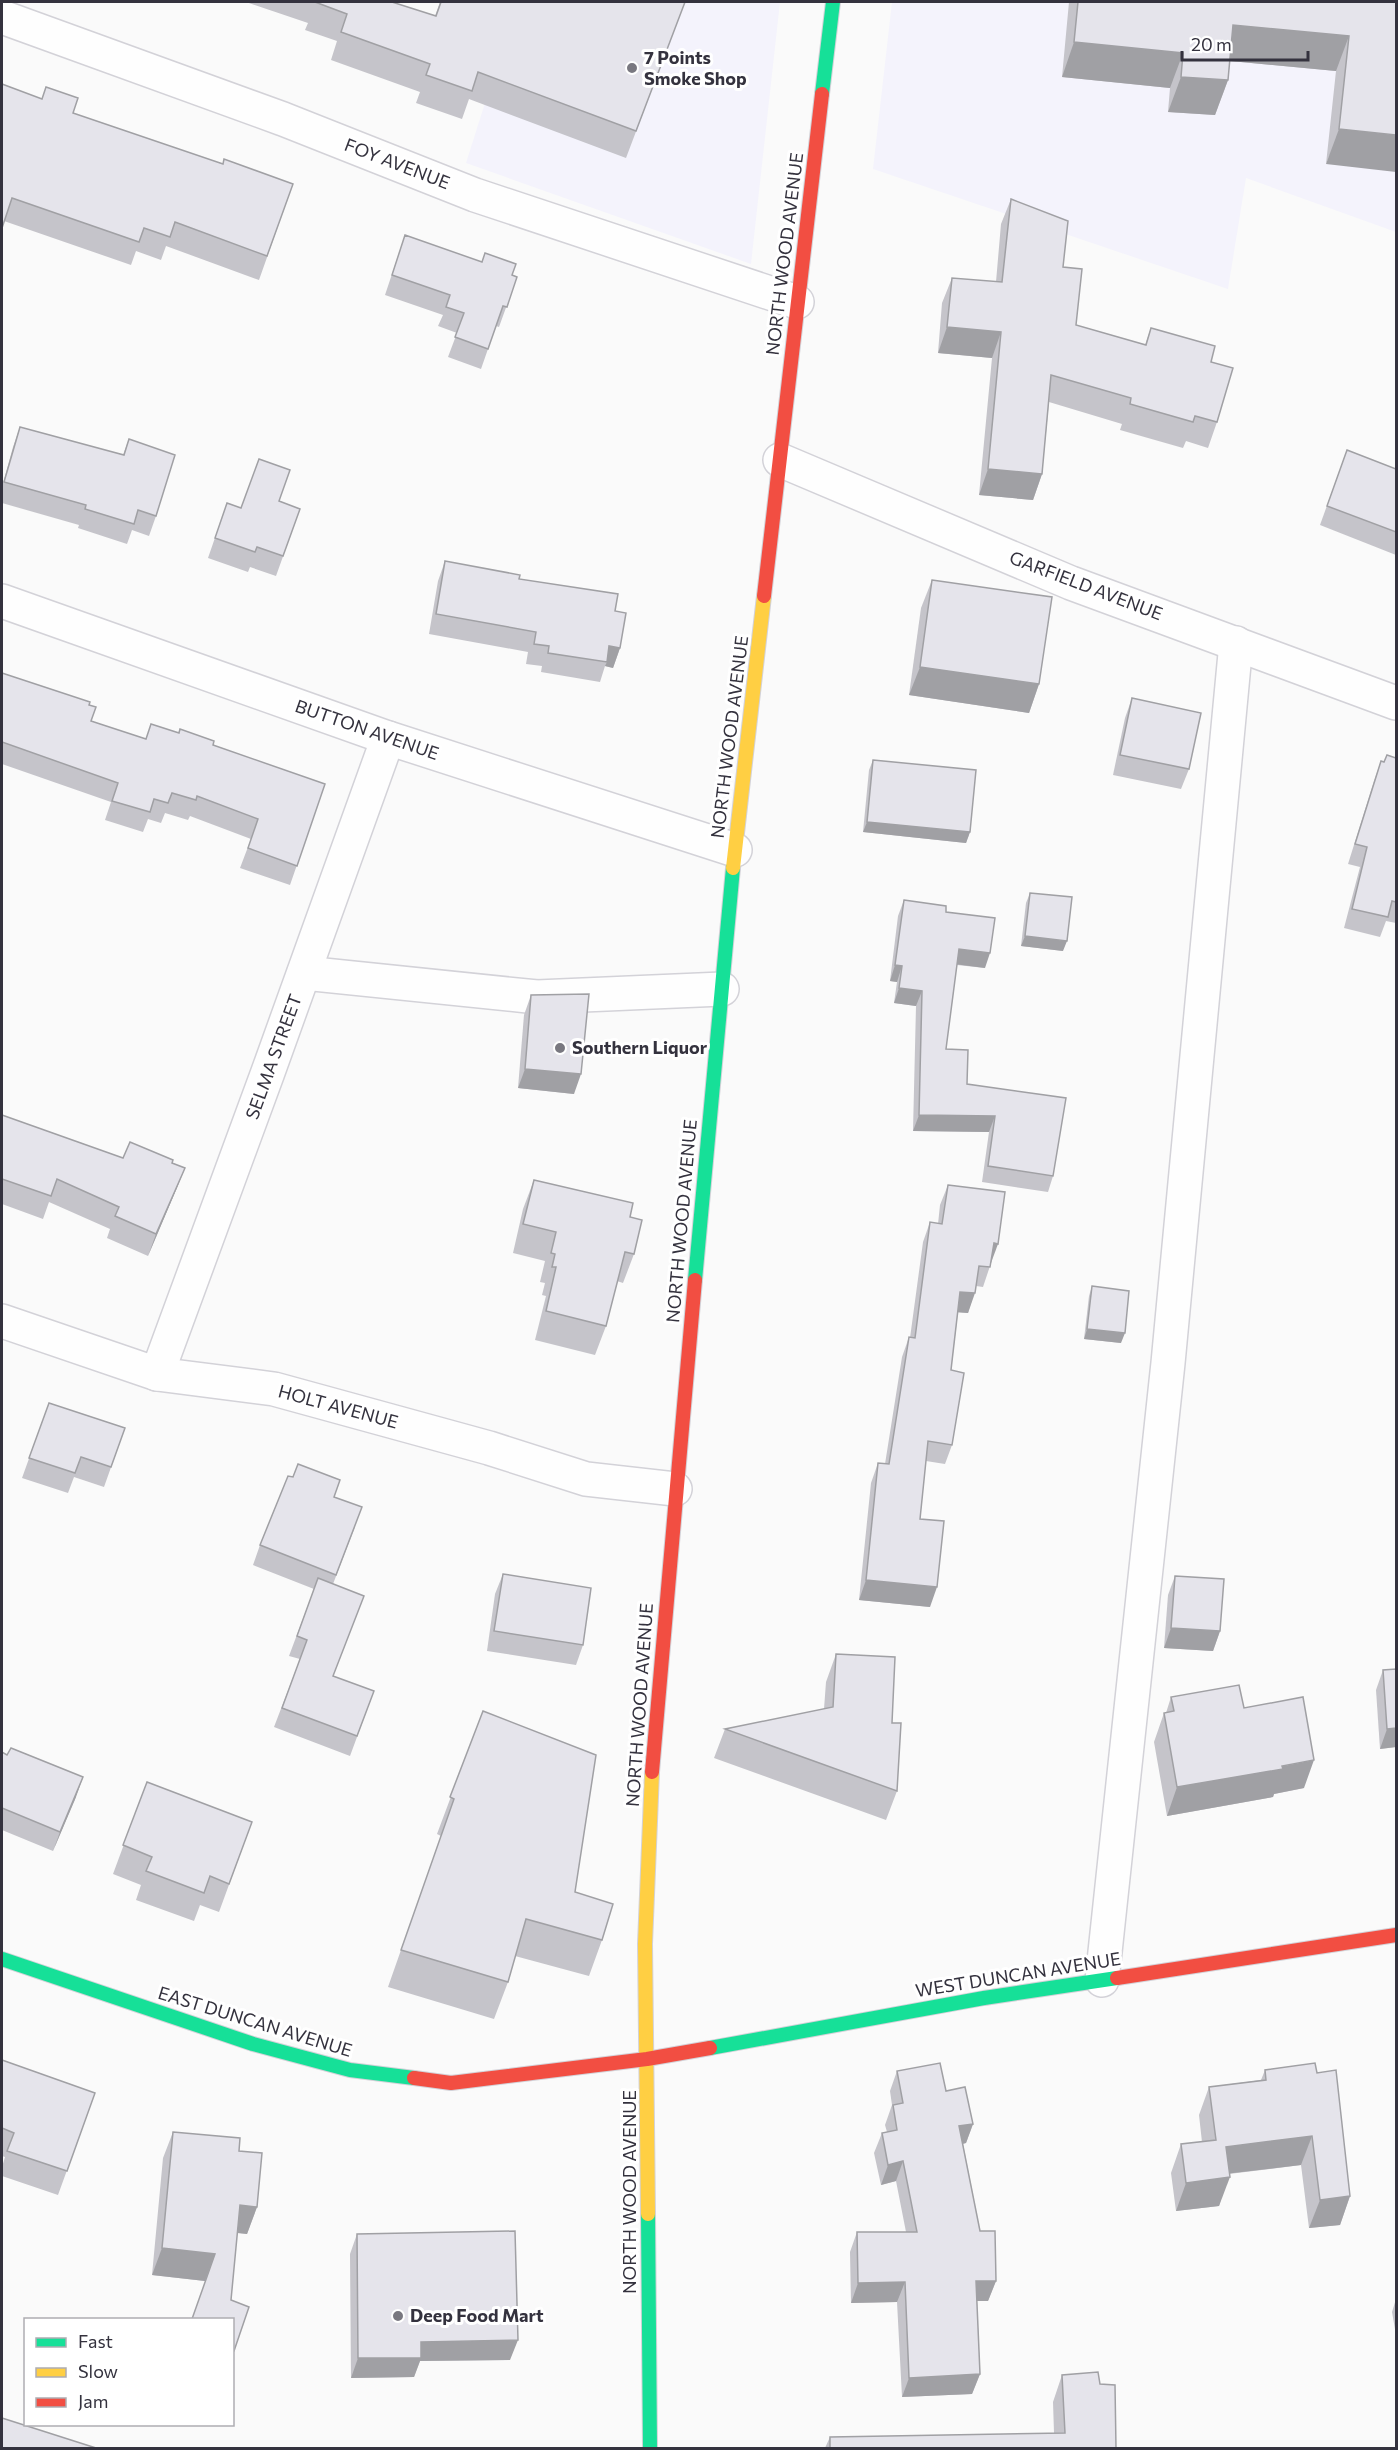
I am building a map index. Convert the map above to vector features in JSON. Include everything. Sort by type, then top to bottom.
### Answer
[{"type":"main road","name":"NORTH WOOD AVENUE","points":[[650,2448],[645,1944],[650,1791],[675,1489],[735,850],[833,2]]},
{"type":"main road","name":"WEST DUNCAN AVENUE","points":[[647,2059],[984,1998],[1396,1935]]},
{"type":"main road","name":"EAST DUNCAN AVENUE","points":[[2,1959],[254,2044],[350,2070],[451,2083],[647,2059]]},
{"type":"street","name":"FOY AVENUE","points":[[2,17],[283,120],[475,195],[797,302]]},
{"type":"street","name":"GARFIELD AVENUE","points":[[780,460],[1071,583],[1396,704]]},
{"type":"street","name":"BUTTON AVENUE","points":[[2,601],[388,738],[735,850]]},
{"type":"street","points":[[1102,1980],[1168,1363],[1236,643]]},
{"type":"street","name":"SELMA STREET","points":[[157,1374],[388,738]]},
{"type":"street","points":[[304,973],[537,997],[723,989]]},
{"type":"street","name":"HOLT AVENUE","points":[[2,1321],[157,1374],[274,1389],[489,1448],[586,1479],[675,1489]]},
{"type":"shaded area","points":[[517,2],[780,2],[751,264],[466,163]]},
{"type":"shaded area","points":[[892,2],[1396,2],[1396,232],[1246,178],[1228,289],[873,169]]},
{"type":"building","points":[[315,2],[392,2],[436,16],[441,2],[685,2],[636,131],[478,72],[472,91],[426,75],[430,64],[341,32],[347,14]]},
{"type":"building","points":[[1078,2],[1396,2],[1396,135],[1339,129],[1349,36],[1233,25],[1228,80],[1181,77],[1183,53],[1074,42]]},
{"type":"building","points":[[2,84],[42,99],[46,87],[78,98],[73,113],[223,164],[224,159],[293,184],[267,256],[175,222],[170,237],[144,228],[139,242],[12,198],[2,228]]},
{"type":"building","points":[[1011,199],[1068,221],[1063,267],[1082,269],[1076,325],[1146,345],[1151,328],[1215,346],[1211,362],[1233,368],[1217,422],[1195,416],[1193,422],[1130,404],[1131,398],[1051,375],[1042,474],[988,469],[1001,332],[947,327],[952,278],[1002,282]]},
{"type":"building","points":[[405,235],[482,262],[485,253],[516,264],[512,275],[517,277],[507,307],[503,306],[488,349],[455,337],[464,313],[446,307],[450,295],[392,275]]},
{"type":"building","points":[[20,427],[124,455],[129,439],[175,455],[156,516],[138,510],[134,524],[85,509],[86,505],[4,482]]},
{"type":"building","points":[[1347,450],[1396,469],[1396,532],[1327,506]]},
{"type":"building","points":[[259,459],[290,470],[279,501],[300,509],[283,556],[257,547],[255,552],[215,538],[227,503],[241,508]]},
{"type":"building","points":[[445,561],[520,575],[519,579],[618,594],[615,611],[626,613],[620,648],[609,646],[607,662],[548,653],[549,646],[534,644],[536,632],[436,614]]},
{"type":"building","points":[[932,580],[1052,597],[1039,684],[920,667]]},
{"type":"building","points":[[2,673],[90,702],[89,705],[96,707],[91,721],[146,739],[151,724],[179,733],[180,729],[214,741],[213,745],[325,784],[297,866],[248,848],[258,819],[197,796],[196,800],[172,793],[168,803],[154,799],[150,812],[112,801],[118,783],[2,742]]},
{"type":"building","points":[[1132,698],[1201,713],[1189,769],[1120,755]]},
{"type":"building","points":[[1387,755],[1396,758],[1396,902],[1392,901],[1388,917],[1352,909],[1367,847],[1355,844],[1381,761],[1384,762]]},
{"type":"building","points":[[873,760],[976,770],[970,832],[867,822]]},
{"type":"building","points":[[1030,893],[1072,897],[1067,941],[1025,936]]},
{"type":"building","points":[[904,900],[946,906],[946,912],[995,918],[990,953],[959,949],[946,1049],[968,1050],[967,1084],[1066,1098],[1053,1176],[988,1166],[995,1116],[919,1115],[922,991],[899,988],[902,966],[895,965]]},
{"type":"building","points":[[589,994],[581,1074],[525,1069],[531,995]]},
{"type":"building","points":[[2,1115],[123,1158],[130,1142],[173,1160],[172,1163],[185,1168],[156,1234],[115,1216],[119,1207],[57,1179],[51,1196],[2,1179]]},
{"type":"building","points":[[534,1180],[633,1203],[630,1217],[642,1220],[634,1254],[625,1252],[606,1326],[546,1311],[556,1267],[552,1267],[555,1254],[551,1253],[556,1232],[523,1224]]},
{"type":"building","points":[[948,1185],[1005,1192],[998,1244],[994,1243],[990,1267],[979,1266],[975,1293],[960,1292],[951,1370],[964,1373],[952,1445],[928,1441],[920,1519],[944,1521],[937,1587],[866,1580],[878,1463],[889,1464],[909,1337],[915,1338],[930,1222],[942,1224]]},
{"type":"building","points":[[1092,1286],[1129,1291],[1125,1333],[1087,1329]]},
{"type":"building","points":[[49,1403],[125,1428],[111,1467],[81,1457],[75,1473],[29,1458]]},
{"type":"building","points":[[298,1464],[340,1480],[334,1497],[362,1507],[336,1575],[260,1545],[288,1476],[293,1477]]},
{"type":"building","points":[[503,1574],[591,1588],[583,1645],[494,1631]]},
{"type":"building","points":[[1175,1576],[1224,1579],[1220,1631],[1171,1628]]},
{"type":"building","points":[[318,1578],[364,1596],[333,1676],[374,1691],[357,1736],[282,1708],[307,1640],[297,1636]]},
{"type":"building","points":[[836,1654],[895,1657],[892,1723],[901,1723],[897,1791],[725,1729],[833,1707]]},
{"type":"building","points":[[1396,1669],[1396,1728],[1387,1729],[1383,1670]]},
{"type":"building","points":[[1239,1685],[1244,1708],[1303,1697],[1314,1760],[1282,1766],[1283,1769],[1177,1787],[1164,1713],[1174,1711],[1171,1697]]},
{"type":"building","points":[[483,1711],[596,1755],[575,1892],[613,1904],[602,1940],[526,1919],[508,1982],[401,1950],[454,1799],[450,1797]]},
{"type":"building","points":[[11,1748],[83,1777],[60,1832],[2,1808],[2,1752],[7,1755]]},
{"type":"building","points":[[147,1782],[252,1822],[229,1884],[210,1876],[204,1893],[146,1871],[152,1857],[123,1845]]},
{"type":"building","points":[[2,2060],[95,2093],[67,2171],[7,2151],[14,2133],[2,2128]]},
{"type":"building","points":[[940,2063],[946,2091],[965,2087],[973,2124],[959,2126],[980,2231],[995,2231],[996,2281],[976,2281],[980,2374],[909,2378],[905,2282],[858,2283],[857,2232],[917,2232],[903,2161],[888,2165],[882,2133],[897,2130],[893,2105],[903,2103],[897,2071]]},
{"type":"building","points":[[1315,2063],[1317,2073],[1336,2070],[1350,2196],[1320,2200],[1312,2136],[1226,2147],[1230,2177],[1186,2183],[1181,2144],[1216,2140],[1209,2087],[1266,2080],[1265,2070]]},
{"type":"building","points":[[173,2132],[240,2138],[239,2151],[262,2153],[257,2207],[240,2205],[231,2300],[249,2307],[234,2351],[234,2318],[192,2318],[215,2254],[162,2248]]},
{"type":"building","points":[[515,2231],[518,2340],[421,2342],[421,2358],[358,2358],[357,2234]]},
{"type":"building","points":[[1098,2372],[1100,2384],[1115,2385],[1116,2448],[830,2448],[830,2437],[1065,2433],[1062,2375]]},
{"type":"building","points":[[2,2418],[96,2448],[2,2448]]},
{"type":"traffic: fast","points":[[822,94],[833,2]]},
{"type":"traffic: fast","points":[[695,1280],[733,868]]},
{"type":"traffic: fast","points":[[2,1959],[253,2044],[350,2070],[414,2078]]},
{"type":"traffic: fast","points":[[710,2048],[984,1998],[1117,1978]]},
{"type":"traffic: fast","points":[[648,2214],[650,2448]]},
{"type":"traffic: slow","points":[[733,868],[764,596]]},
{"type":"traffic: slow","points":[[648,2214],[645,1944],[652,1772]]},
{"type":"traffic: jam","points":[[764,596],[822,94]]},
{"type":"traffic: jam","points":[[652,1772],[695,1280]]},
{"type":"traffic: jam","points":[[1117,1978],[1396,1935]]},
{"type":"traffic: jam","points":[[414,2078],[451,2083],[647,2059],[710,2048]]},
{"type":"place","name":"7 Points Smoke Shop","points":[[632,68]]},
{"type":"place","name":"Southern Liquor","points":[[560,1048]]},
{"type":"place","name":"Deep Food Mart","points":[[398,2316]]}]
